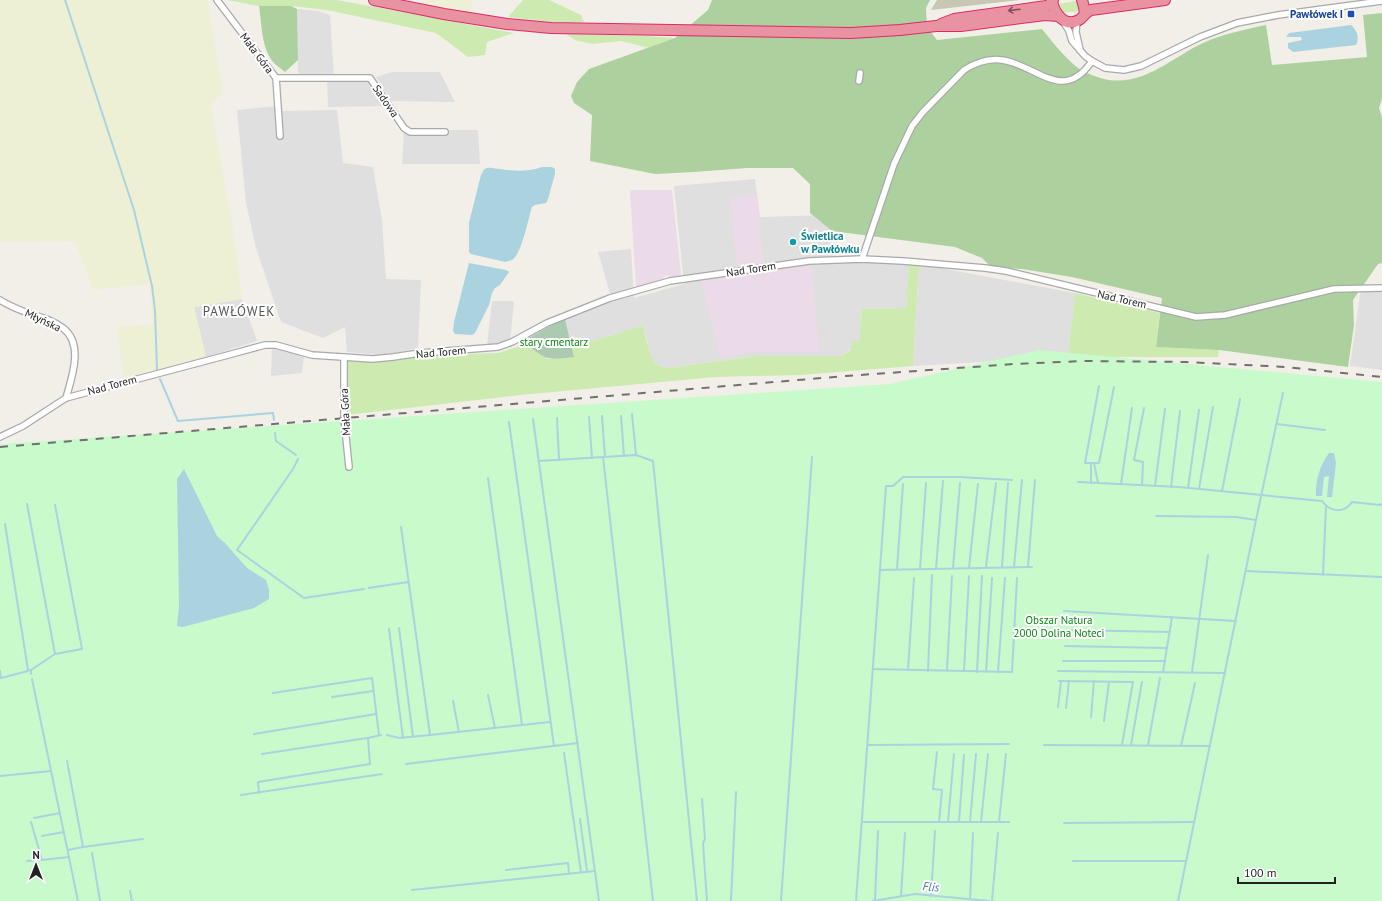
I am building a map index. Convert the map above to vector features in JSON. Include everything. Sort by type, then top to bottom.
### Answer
[{"type":"highway","points":[[374,0],[444,14],[506,24],[551,28],[851,33],[936,26],[961,26],[1052,15],[1071,22],[1077,21],[1091,10],[1165,0]]},
{"type":"highway","points":[[1082,0],[1085,14]]},
{"type":"highway","points":[[936,26],[954,19],[1046,6],[1053,1],[1055,11],[1061,18]]},
{"type":"street","name":"Mała Góra","points":[[217,0],[276,78],[280,136]]},
{"type":"street","points":[[1061,18],[1069,31],[1072,41],[1092,61],[1112,70],[1124,70],[1141,66],[1200,37],[1237,23],[1382,2]]},
{"type":"street","points":[[1077,21],[1076,32],[1080,50]]},
{"type":"street","points":[[862,259],[894,164],[912,126],[923,112],[964,70],[981,62],[1000,60],[1018,65],[1045,77],[1063,81],[1078,77],[1092,61]]},
{"type":"street","points":[[859,81],[860,73]]},
{"type":"street","name":"Sadowa","points":[[276,78],[370,78],[404,128],[410,132],[445,132]]},
{"type":"street","name":"Nad Torem","points":[[0,437],[23,426],[66,398],[264,344],[276,345],[312,355],[373,359],[420,353],[498,347],[512,342],[547,323],[610,298],[670,282],[809,261],[862,259],[918,262],[1006,271],[1196,317],[1225,315],[1334,290],[1382,288]]},
{"type":"street","name":"Młyńska","points":[[0,300],[8,305],[55,323],[64,329],[70,336],[75,356],[66,398]]},
{"type":"street","name":"Mała Góra","points":[[344,357],[344,418],[349,467]]},
{"type":"shaded area","points":[[0,0],[208,0],[223,92],[211,105],[234,234],[242,299],[194,307],[206,357],[123,377],[117,327],[153,324],[149,284],[93,290],[75,241],[0,242]]},
{"type":"shaded area","points":[[423,0],[473,0],[469,13],[422,3]]},
{"type":"shaded area","points":[[937,0],[1020,0],[931,10]]},
{"type":"shaded area","points":[[297,9],[318,11],[330,15],[334,78],[370,78],[389,106],[328,107],[327,78],[298,79]]},
{"type":"shaded area","points":[[392,72],[440,72],[455,102],[391,101],[376,77]]},
{"type":"shaded area","points":[[277,106],[278,111],[337,110],[343,163],[373,167],[382,220],[386,279],[421,280],[418,348],[382,355],[347,352],[345,327],[323,338],[281,322],[256,248],[246,203],[237,110]]},
{"type":"shaded area","points":[[404,130],[478,130],[480,164],[402,164]]},
{"type":"shaded area","points":[[755,179],[760,217],[826,215],[836,262],[909,263],[906,308],[862,309],[859,341],[842,356],[756,356],[668,368],[659,366],[651,357],[643,325],[572,348],[565,319],[612,300],[598,252],[631,249],[634,298],[684,284],[674,186]]},
{"type":"shaded area","points":[[630,190],[672,190],[681,275],[671,279],[667,275],[659,281],[636,287]]},
{"type":"shaded area","points":[[757,194],[760,217],[759,229],[764,264],[737,267],[730,198]]},
{"type":"shaded area","points":[[919,264],[1075,293],[1068,357],[913,366]]},
{"type":"shaded area","points":[[812,266],[819,352],[755,352],[720,358],[701,281]]},
{"type":"shaded area","points":[[1361,288],[1382,288],[1382,370],[1350,366]]},
{"type":"shaded area","points":[[242,299],[257,341],[206,357],[194,307]]},
{"type":"shaded area","points":[[492,301],[514,301],[510,343],[487,346]]},
{"type":"shaded area","points":[[272,347],[304,356],[302,373],[271,376]]},
{"type":"green space","points":[[227,0],[337,0],[514,33],[487,42],[485,55],[468,57],[436,33],[327,10],[291,6],[259,6]]},
{"type":"green space","points":[[523,0],[549,0],[581,15],[584,22],[554,22],[508,17]]},
{"type":"green space","points":[[712,0],[930,0],[926,8],[927,27],[937,40],[1042,29],[1064,55],[1079,68],[1100,78],[1119,80],[1133,79],[1147,74],[1210,40],[1231,33],[1266,25],[1272,65],[1367,57],[1363,15],[1382,13],[1382,99],[1379,108],[1382,117],[1382,263],[1378,264],[1353,300],[1354,325],[1348,367],[1219,350],[1156,347],[1162,298],[1072,277],[1022,269],[990,266],[982,258],[955,247],[832,231],[810,213],[810,184],[793,168],[747,168],[655,174],[590,161],[592,115],[574,103],[571,96],[577,82],[589,69],[675,38],[708,10]]},
{"type":"green space","points":[[1075,1],[1080,3],[1080,11],[1063,13],[1057,6],[1058,4]]},
{"type":"green space","points":[[259,6],[291,6],[297,9],[298,60],[285,72],[275,64],[267,52]]},
{"type":"green space","points":[[566,34],[675,38],[649,48],[621,41],[592,44],[575,40]]},
{"type":"green space","points":[[909,263],[919,264],[913,366],[801,375],[716,377],[520,395],[347,415],[347,359],[366,362],[429,355],[498,353],[520,346],[526,341],[526,343],[548,359],[574,357],[572,348],[643,325],[648,347],[653,359],[659,366],[668,368],[756,356],[842,356],[850,350],[852,341],[859,341],[862,309],[906,308]]},
{"type":"green space","points":[[1075,293],[1160,313],[1156,347],[1219,350],[1218,357],[1068,357]]},
{"type":"green space","name":"stary cmentarz","points":[[565,319],[574,357],[558,359],[548,358],[538,353],[526,343],[527,339]]},
{"type":"green space","name":"Obszar Natura 2000 Dolina Noteci","points":[[1039,350],[1382,382],[1382,901],[0,901],[0,444],[890,384]]},
{"type":"water","points":[[1351,25],[1357,34],[1358,40],[1356,45],[1293,52],[1288,48],[1288,43],[1302,40],[1301,37],[1286,37],[1289,33]]},
{"type":"water","points":[[542,167],[552,167],[555,169],[548,199],[546,203],[532,207],[522,244],[516,256],[512,260],[505,262],[471,254],[469,252],[469,223],[481,175],[484,170],[490,168],[521,171]]},
{"type":"water","points":[[469,263],[506,270],[509,272],[492,293],[489,305],[475,333],[472,335],[455,334],[453,331],[454,322]]},
{"type":"water","points":[[1329,453],[1334,453],[1336,463],[1332,497],[1327,497],[1329,476],[1324,477],[1322,496],[1316,496],[1316,485],[1319,473]]},
{"type":"water","points":[[184,469],[217,536],[247,568],[266,580],[269,590],[269,599],[254,608],[183,627],[177,626],[179,606],[177,479]]},
{"type":"waterway","points":[[65,0],[134,210],[152,286],[155,311],[157,369]]},
{"type":"waterway","points":[[160,379],[178,421],[273,413],[274,420]]},
{"type":"waterway","points":[[1091,483],[1091,463],[1085,463],[1099,386]]},
{"type":"waterway","points":[[1091,463],[1099,463],[1114,387]]},
{"type":"waterway","points":[[1156,516],[1236,517],[1256,520],[1283,393]]},
{"type":"waterway","points":[[1222,491],[1240,399]]},
{"type":"waterway","points":[[1199,489],[1213,407]]},
{"type":"waterway","points":[[1121,484],[1132,408]]},
{"type":"waterway","points":[[1142,485],[1143,462],[1134,460],[1144,408]]},
{"type":"waterway","points":[[1155,486],[1165,409]]},
{"type":"waterway","points":[[1188,488],[1199,410]]},
{"type":"waterway","points":[[1171,487],[1180,411]]},
{"type":"waterway","points":[[632,414],[636,455]]},
{"type":"waterway","points":[[602,416],[605,457]]},
{"type":"waterway","points":[[621,416],[624,456]]},
{"type":"waterway","points":[[589,417],[592,458]]},
{"type":"waterway","points":[[557,418],[559,460]]},
{"type":"waterway","points":[[533,419],[599,901]]},
{"type":"waterway","points":[[509,422],[554,746],[578,743]]},
{"type":"waterway","points":[[1277,424],[1325,430]]},
{"type":"waterway","points":[[275,433],[276,441],[296,455]]},
{"type":"waterway","points":[[539,461],[636,455],[653,461],[697,901]]},
{"type":"waterway","points":[[603,457],[653,901]]},
{"type":"waterway","points":[[781,901],[812,457]]},
{"type":"waterway","points":[[298,459],[293,469],[237,550],[304,598],[364,589]]},
{"type":"waterway","points":[[1094,463],[1098,483]]},
{"type":"waterway","points":[[856,901],[886,486],[893,486],[903,477],[960,477],[1012,480]]},
{"type":"waterway","points":[[488,478],[522,725]]},
{"type":"waterway","points":[[1014,567],[1022,480]]},
{"type":"waterway","points":[[1028,567],[1035,480]]},
{"type":"waterway","points":[[936,569],[943,481]]},
{"type":"waterway","points":[[1078,482],[1179,487],[1322,501],[1325,505],[1337,510],[1341,510],[1349,506],[1352,502],[1382,504]]},
{"type":"waterway","points":[[920,569],[926,483]]},
{"type":"waterway","points":[[953,568],[960,483]]},
{"type":"waterway","points":[[986,567],[996,483]]},
{"type":"waterway","points":[[1002,567],[1008,483]]},
{"type":"waterway","points":[[897,569],[903,484]]},
{"type":"waterway","points":[[969,568],[978,484]]},
{"type":"waterway","points":[[27,504],[55,654],[31,670]]},
{"type":"waterway","points":[[55,505],[82,649],[55,654]]},
{"type":"waterway","points":[[1323,575],[1326,506]]},
{"type":"waterway","points":[[1178,901],[1256,520]]},
{"type":"waterway","points":[[5,524],[28,670],[31,670],[31,674]]},
{"type":"waterway","points":[[401,527],[430,735],[550,722]]},
{"type":"waterway","points":[[1192,672],[1208,555]]},
{"type":"waterway","points":[[880,570],[1032,567]]},
{"type":"waterway","points":[[1246,571],[1382,577]]},
{"type":"waterway","points":[[928,671],[932,575]]},
{"type":"waterway","points":[[947,670],[952,576]]},
{"type":"waterway","points":[[964,671],[969,576]]},
{"type":"waterway","points":[[977,672],[982,576]]},
{"type":"waterway","points":[[908,670],[914,578]]},
{"type":"waterway","points":[[986,672],[992,578]]},
{"type":"waterway","points":[[998,672],[1005,578]]},
{"type":"waterway","points":[[873,669],[1012,672],[1017,578]]},
{"type":"waterway","points":[[369,588],[408,582]]},
{"type":"waterway","points":[[1064,611],[1236,621]]},
{"type":"waterway","points":[[1163,672],[1172,617]]},
{"type":"waterway","points":[[399,628],[413,737]]},
{"type":"waterway","points":[[389,629],[403,738]]},
{"type":"waterway","points":[[1067,630],[1170,632]]},
{"type":"waterway","points":[[1065,646],[1167,648]]},
{"type":"waterway","points":[[1063,661],[1165,661]]},
{"type":"waterway","points":[[0,671],[1,678],[28,671]]},
{"type":"waterway","points":[[1058,671],[1225,673]]},
{"type":"waterway","points":[[273,693],[372,678],[379,735]]},
{"type":"waterway","points":[[1148,745],[1160,678]]},
{"type":"waterway","points":[[32,679],[78,901]]},
{"type":"waterway","points":[[1059,681],[1133,682],[1122,745]]},
{"type":"waterway","points":[[1058,707],[1061,681]]},
{"type":"waterway","points":[[1066,708],[1069,681]]},
{"type":"waterway","points":[[1091,717],[1094,681]]},
{"type":"waterway","points":[[1104,721],[1109,682]]},
{"type":"waterway","points":[[1131,745],[1142,682]]},
{"type":"waterway","points":[[1181,746],[1195,683]]},
{"type":"waterway","points":[[332,697],[373,691]]},
{"type":"waterway","points":[[488,695],[495,728]]},
{"type":"waterway","points":[[453,701],[459,732]]},
{"type":"waterway","points":[[254,734],[376,714]]},
{"type":"waterway","points":[[259,793],[258,782],[370,764],[368,738],[381,735]]},
{"type":"waterway","points":[[387,735],[399,738],[430,735]]},
{"type":"waterway","points":[[262,754],[367,738]]},
{"type":"waterway","points":[[868,745],[1009,744]]},
{"type":"waterway","points":[[1044,745],[1210,746]]},
{"type":"waterway","points":[[406,764],[553,746]]},
{"type":"waterway","points":[[937,752],[933,789],[942,790],[939,822]]},
{"type":"waterway","points":[[564,753],[581,872]]},
{"type":"waterway","points":[[948,822],[954,754]]},
{"type":"waterway","points":[[970,822],[976,754]]},
{"type":"waterway","points":[[981,822],[988,754]]},
{"type":"waterway","points":[[999,822],[1006,754]]},
{"type":"waterway","points":[[959,822],[964,755]]},
{"type":"waterway","points":[[67,761],[83,847],[68,850]]},
{"type":"waterway","points":[[0,776],[51,771]]},
{"type":"waterway","points":[[241,795],[382,774]]},
{"type":"waterway","points":[[731,901],[736,792]]},
{"type":"waterway","points":[[702,799],[707,901]]},
{"type":"waterway","points":[[34,818],[60,813]]},
{"type":"waterway","points":[[580,819],[587,871]]},
{"type":"waterway","points":[[31,822],[42,860],[69,857]]},
{"type":"waterway","points":[[863,822],[1009,822]]},
{"type":"waterway","points":[[1064,823],[1194,822]]},
{"type":"waterway","points":[[875,900],[878,831]]},
{"type":"waterway","points":[[931,896],[935,831]]},
{"type":"waterway","points":[[42,836],[64,832]]},
{"type":"waterway","points":[[901,896],[905,833]]},
{"type":"waterway","points":[[970,899],[973,833]]},
{"type":"waterway","points":[[992,901],[998,833]]},
{"type":"waterway","points":[[83,847],[143,839]]},
{"type":"waterway","points":[[92,853],[100,901]]},
{"type":"waterway","points":[[27,861],[41,860]]},
{"type":"waterway","points":[[1073,861],[1186,861]]},
{"type":"waterway","points":[[506,870],[568,863],[569,874]]},
{"type":"waterway","points":[[412,890],[595,871]]},
{"type":"waterway","points":[[130,891],[132,901]]},
{"type":"waterway","name":"Flis","points":[[873,901],[915,894],[989,901]]},
{"type":"railway","points":[[0,447],[846,376],[1014,364],[1084,361],[1186,362],[1286,367],[1382,377]]},
{"type":"place","name":"Pawłówek I","points":[[1351,14]]},
{"type":"place","name":"Świetlica w Pawłówku","points":[[793,242]]},
{"type":"district","name":"PAWŁÓWEK","points":[[239,311]]}]
